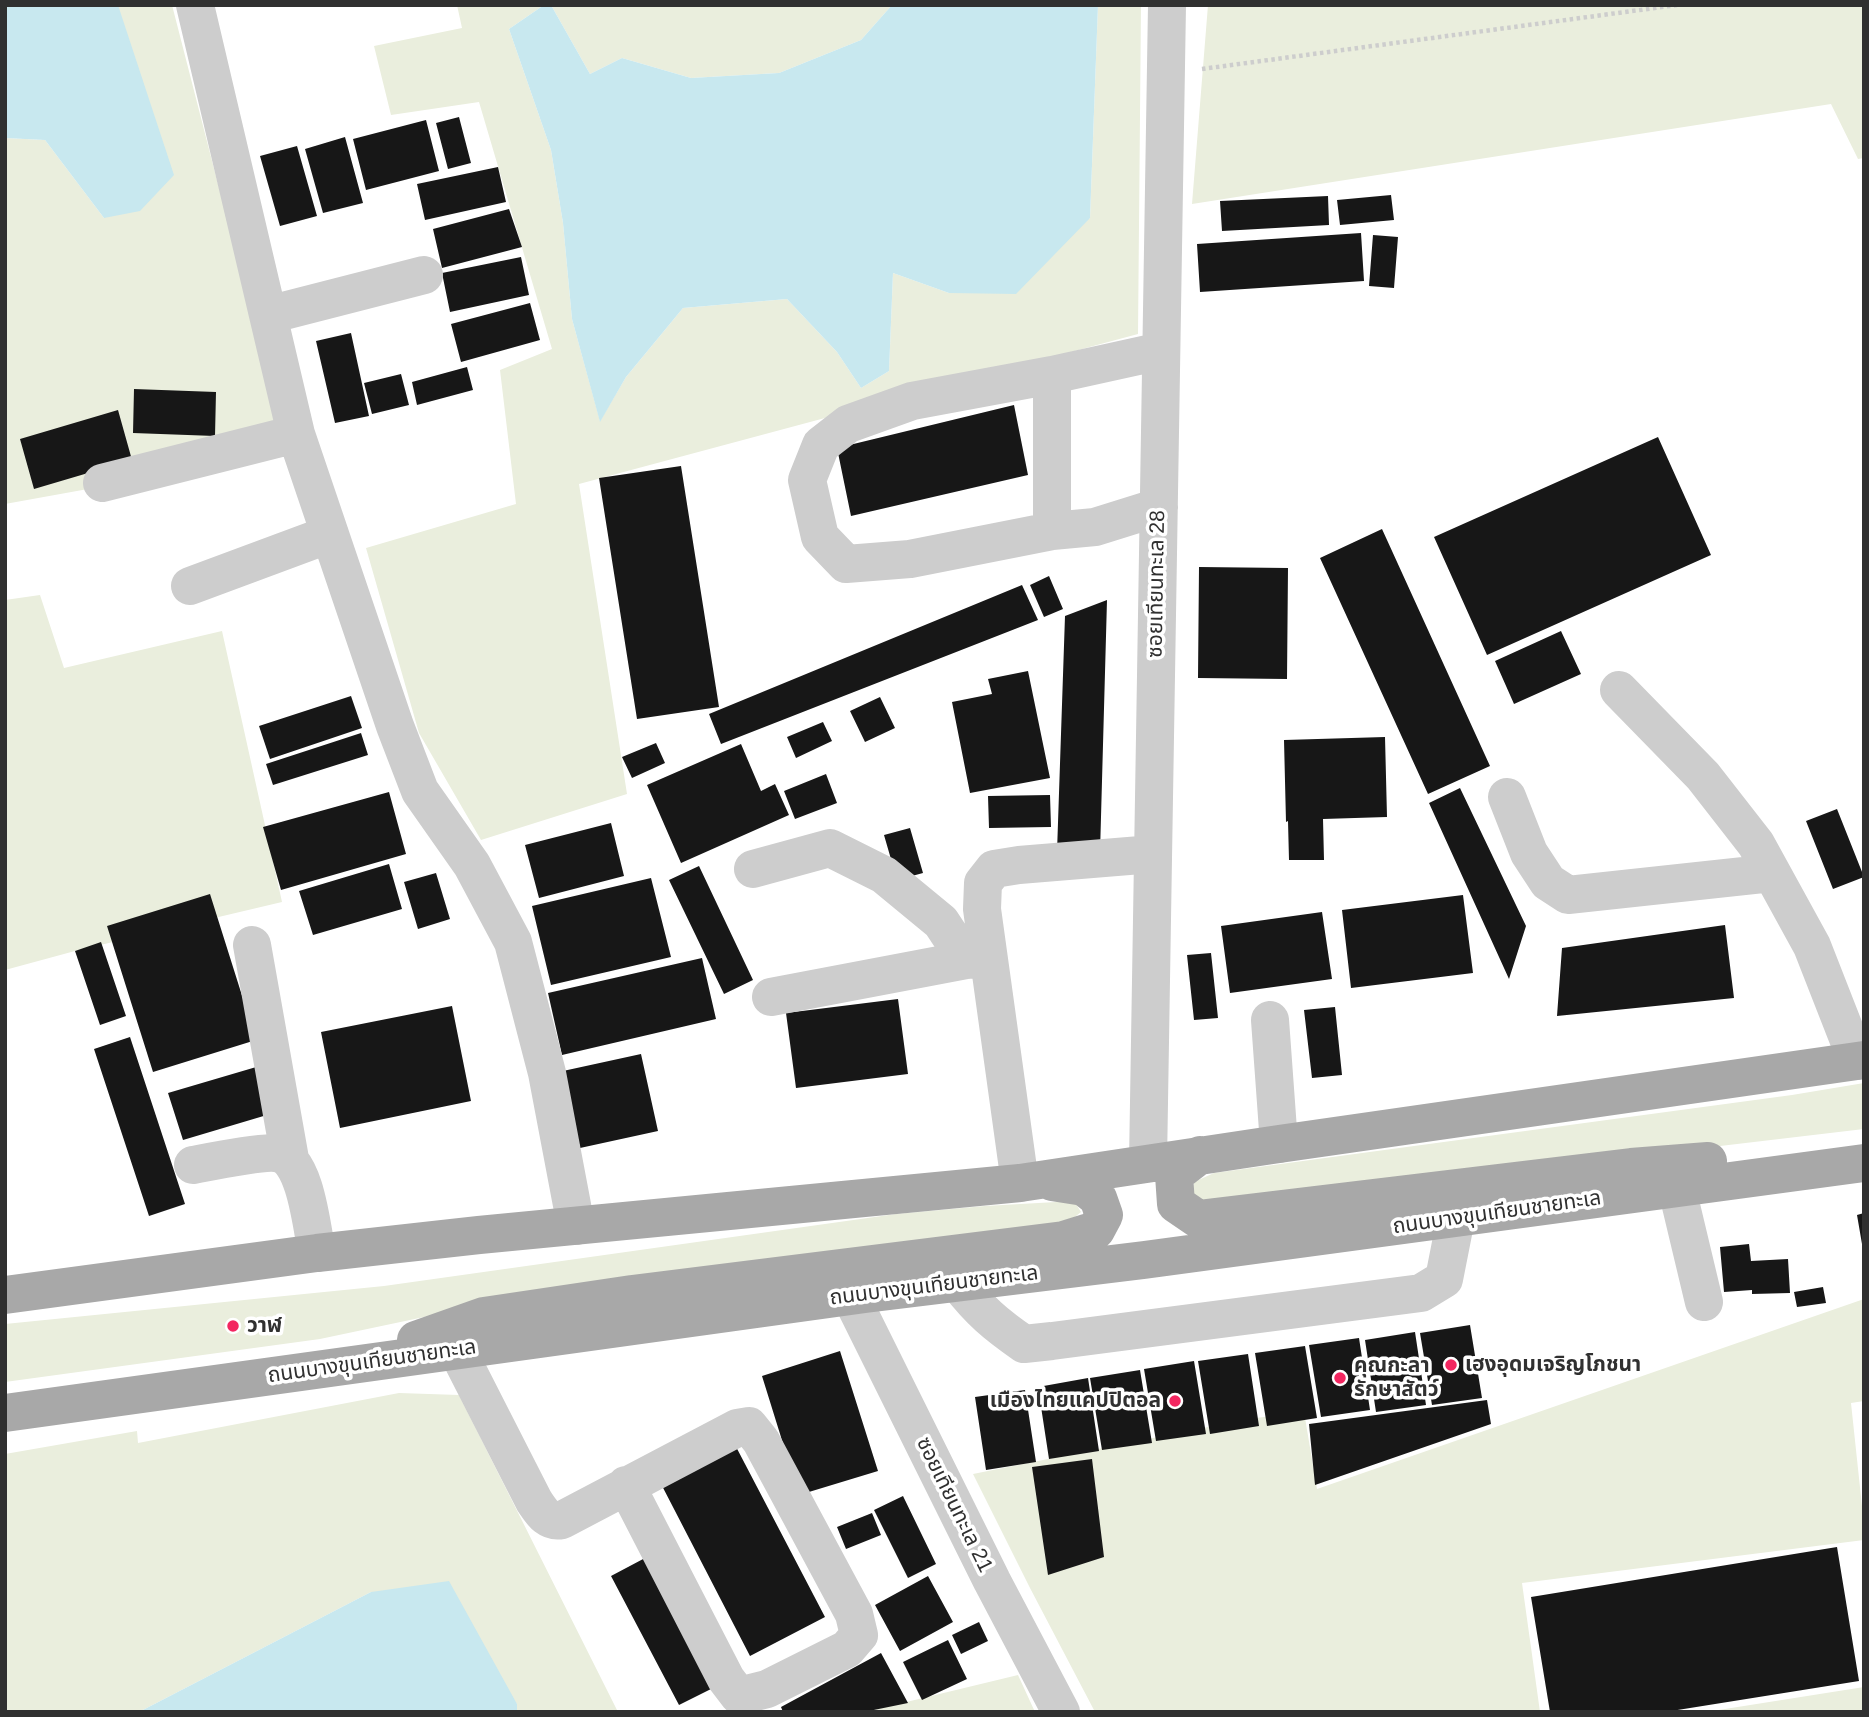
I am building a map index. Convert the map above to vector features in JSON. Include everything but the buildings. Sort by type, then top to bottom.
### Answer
[{"type":"main road","points":[[5,1295],[466,1237],[1030,1182],[1860,1060]]},
{"type":"main road","points":[[1200,1155],[1174,1175],[1175,1203],[1198,1219],[1631,1167],[1864,1149]]},
{"type":"main road","name":"ถนนบางขุนเทียนชายทะเล","points":[[5,1413],[851,1297],[1864,1163]]},
{"type":"main road","points":[[342,1366],[484,1316],[632,1294],[1064,1240],[1096,1230],[1104,1215],[1098,1198],[1084,1187],[1030,1182]]},
{"type":"street","points":[[195,5],[296,434],[395,726],[420,791],[471,864],[513,942],[547,1073],[576,1226]]},
{"type":"street","name":"ซอยเทียนทะเล 28","points":[[1148,1163],[1167,5]]},
{"type":"street","points":[[268,315],[424,275]]},
{"type":"street","points":[[1158,508],[1095,527],[1052,531],[910,559],[846,564],[820,537],[807,480],[821,445],[848,424],[912,401],[1161,351]]},
{"type":"street","points":[[1052,375],[1052,531]]},
{"type":"street","points":[[102,483],[296,434]]},
{"type":"street","points":[[190,586],[330,534]]},
{"type":"street","points":[[1619,690],[1703,776],[1756,844],[1812,946],[1860,1060]]},
{"type":"street","points":[[1507,797],[1529,853],[1548,882],[1568,895],[1772,873]]},
{"type":"street","points":[[752,869],[830,848],[884,875],[941,922],[977,959]]},
{"type":"street","points":[[1030,1182],[977,959],[983,883],[994,869],[1153,854]]},
{"type":"street","points":[[252,945],[290,1159]]},
{"type":"street","points":[[771,997],[977,959]]},
{"type":"street","points":[[1270,1020],[1279,1144]]},
{"type":"street","points":[[193,1164],[284,1154],[298,1171],[305,1192],[317,1254]]},
{"type":"street","points":[[1676,1189],[1704,1302]]},
{"type":"street","points":[[958,1283],[976,1307],[1024,1344],[1421,1293],[1444,1279],[1455,1218]]},
{"type":"street","name":"ซอยเทียนทะเล 21","points":[[851,1297],[992,1581],[1061,1712]]},
{"type":"street","points":[[457,1350],[534,1501],[543,1515],[557,1521],[562,1520],[626,1485],[737,1428],[749,1426],[761,1441],[854,1614],[859,1634],[847,1649],[767,1689],[739,1696],[726,1679],[626,1485]]},
{"type":"path","points":[[1166,74],[1677,5]]},
{"type":"green space","points":[[118,5],[172,5],[287,453],[5,504],[5,138],[45,140],[104,218]]},
{"type":"green space","points":[[457,5],[544,5],[509,29],[551,150],[563,223],[572,319],[600,421],[626,377],[683,308],[787,299],[837,352],[861,388],[889,371],[893,273],[949,293],[1090,218],[1098,5],[1141,5],[1138,334],[579,484],[627,794],[481,840],[419,733],[366,548],[516,504],[500,370],[552,349],[479,102],[391,115],[374,46],[462,28]]},
{"type":"green space","points":[[551,5],[892,5],[861,40],[779,73],[691,78],[622,58],[590,74]]},
{"type":"green space","points":[[1208,5],[1864,5],[1864,158],[1858,159],[1831,104],[1192,204]]},
{"type":"green space","points":[[40,595],[64,668],[222,631],[282,902],[5,970],[5,600]]},
{"type":"green space","points":[[1864,1083],[1864,1129],[1204,1207],[1192,1198],[1194,1182],[1214,1173]]},
{"type":"green space","points":[[1074,1201],[1081,1212],[1070,1221],[514,1298],[320,1339],[5,1382],[5,1324],[384,1286],[896,1214]]},
{"type":"green space","points":[[1864,1299],[1864,1401],[1851,1403],[1864,1540],[1522,1583],[1540,1712],[1095,1712],[973,1474],[1248,1419],[1304,1412],[1317,1489]]},
{"type":"green space","points":[[399,1393],[459,1395],[618,1712],[517,1712],[517,1704],[371,1592],[139,1712],[5,1712],[5,1454],[137,1431],[138,1443]]},
{"type":"green space","points":[[1018,1675],[1035,1712],[865,1712]]},
{"type":"green space","points":[[1864,1687],[1864,1712],[1706,1712]]},
{"type":"water","points":[[5,5],[118,5],[174,175],[140,211],[104,218],[45,140],[5,138]]},
{"type":"water","points":[[544,5],[551,5],[590,74],[622,58],[691,78],[779,73],[861,40],[892,5],[1098,5],[1090,218],[1016,294],[949,293],[893,273],[889,371],[861,388],[837,352],[787,299],[683,308],[626,377],[600,422],[572,319],[563,223],[551,150],[509,29]]},
{"type":"water","points":[[449,1581],[517,1704],[517,1712],[139,1712],[371,1592]]},
{"type":"place","name":"วาฬ","points":[[233,1326]]},
{"type":"place","name":"เฮงอุดมเจริญโภชนา","points":[[1451,1365]]},
{"type":"place","name":"คุณกะลา รักษาสัตว์","points":[[1340,1378]]},
{"type":"place","name":"เมืองไทยแคปปิตอล","points":[[1175,1401]]}]
